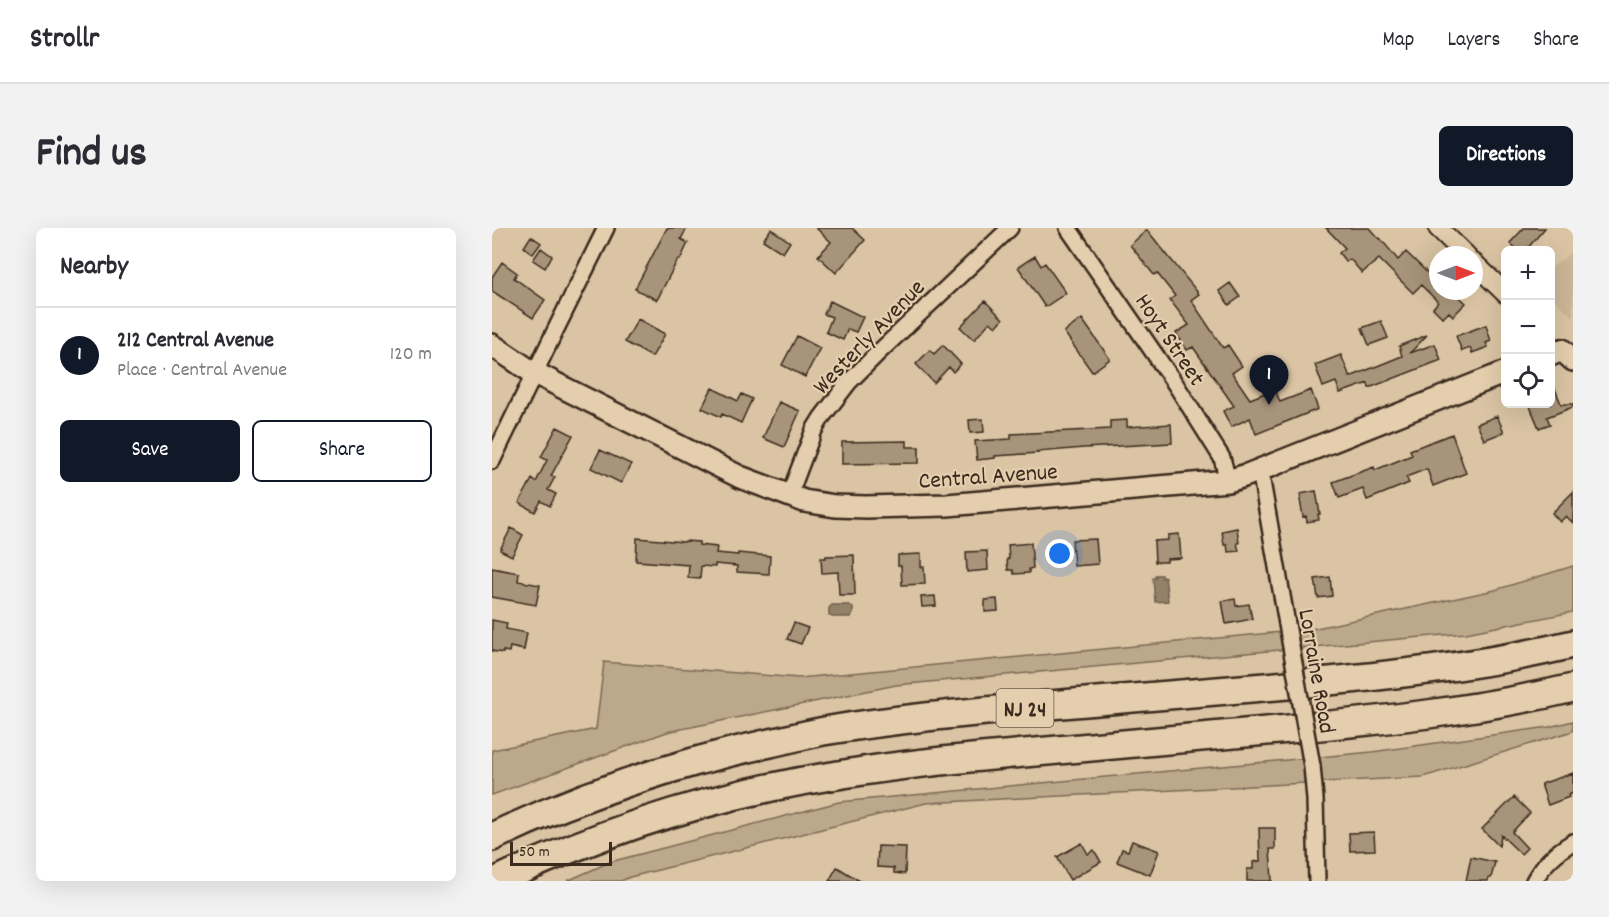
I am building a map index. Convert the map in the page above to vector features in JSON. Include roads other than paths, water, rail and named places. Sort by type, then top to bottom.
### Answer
[{"type":"highway","name":"NJ 24","points":[[492,837],[590,795],[656,772],[828,730],[918,718],[1436,669],[1537,653],[1573,644]]},
{"type":"highway","name":"NJ 24","points":[[496,881],[595,839],[680,810],[755,791],[841,774],[923,763],[1356,723],[1457,710],[1573,688]]},
{"type":"main road","name":"Central Avenue","points":[[492,345],[535,373],[740,477],[804,501],[835,506],[909,507],[959,504],[1228,481],[1501,374]]},
{"type":"street","points":[[492,461],[606,228]]},
{"type":"street","name":"Westerly Avenue","points":[[789,496],[814,430],[849,382],[1010,228]]},
{"type":"street","name":"Hoyt Street","points":[[1068,228],[1176,385],[1222,458],[1228,481]]},
{"type":"street","points":[[1438,228],[1457,246]]},
{"type":"street","points":[[1483,272],[1501,289]]},
{"type":"street","name":"Lorraine Road","points":[[1260,470],[1312,766],[1317,881]]},
{"type":"street","points":[[1534,881],[1549,859],[1573,843]]},
{"type":"place","name":"212 Central Avenue","points":[[1269,405]]}]
